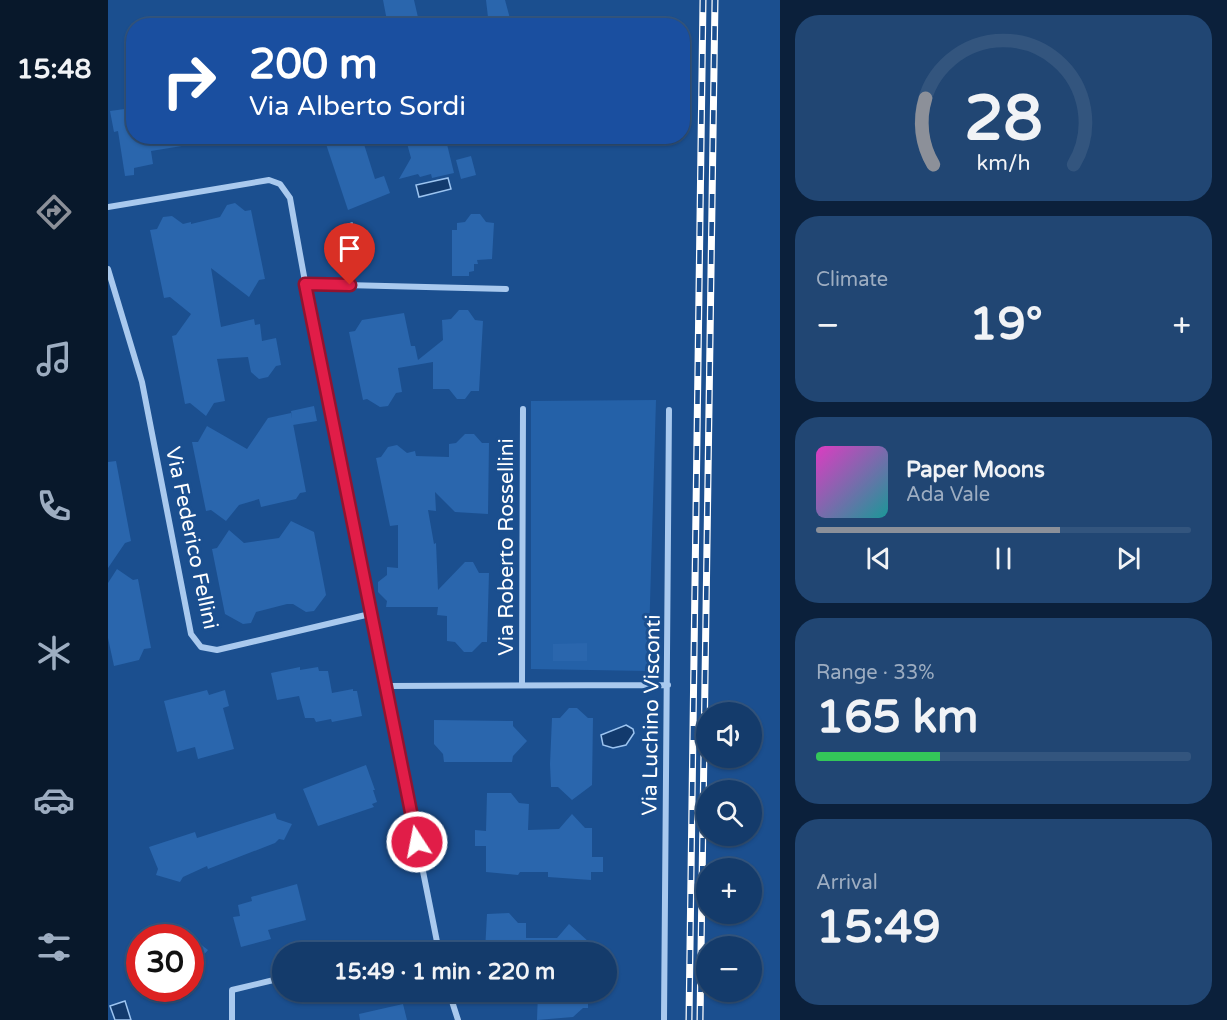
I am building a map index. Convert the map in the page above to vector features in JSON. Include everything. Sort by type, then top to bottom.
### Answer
[{"type":"street","points":[[108,207],[269,180],[280,184],[290,198],[370,614],[387,686],[437,942]]},
{"type":"street","name":"Via Federico Fellini","points":[[108,269],[142,382],[191,634],[201,647],[217,650],[370,614]]},
{"type":"street","points":[[305,284],[507,289]]},
{"type":"street","name":"Via Roberto Rossellini","points":[[522,686],[523,409]]},
{"type":"street","name":"Via Luchino Visconti","points":[[664,1020],[669,410]]},
{"type":"street","name":"Via Roberto Rossellini","points":[[387,686],[668,685]]},
{"type":"street","points":[[232,1020],[232,990],[272,980]]},
{"type":"street","points":[[452,1002],[458,1020]]},
{"type":"shaded area","points":[[448,178],[451,189],[419,197],[416,185]]},
{"type":"shaded area","points":[[352,223],[359,244],[363,243],[365,249],[347,254],[339,227]]},
{"type":"shaded area","points":[[656,400],[648,671],[531,669],[531,401]]},
{"type":"shaded area","points":[[626,725],[633,729],[634,733],[626,745],[613,748],[603,745],[601,735]]},
{"type":"shaded area","points":[[125,1001],[131,1020],[115,1020],[110,1006]]},
{"type":"building","points":[[383,0],[414,0],[418,18],[386,18]]},
{"type":"building","points":[[486,0],[505,0],[510,18],[488,18]]},
{"type":"building","points":[[126,109],[126,144],[188,145],[151,151],[153,164],[134,168],[134,175],[125,176],[118,131],[114,132],[110,111]]},
{"type":"building","points":[[326,144],[364,144],[375,179],[384,176],[390,193],[348,210]]},
{"type":"building","points":[[407,144],[447,144],[454,173],[432,178],[431,174],[420,177],[418,174],[399,179],[411,158]]},
{"type":"building","points":[[471,156],[476,175],[461,179],[456,160]]},
{"type":"building","points":[[235,203],[245,211],[251,210],[265,279],[259,280],[249,297],[211,268],[221,327],[254,319],[255,325],[260,324],[262,341],[276,338],[281,365],[276,366],[268,377],[259,379],[251,372],[248,357],[217,359],[225,401],[214,403],[206,416],[190,403],[185,404],[172,336],[176,335],[191,314],[170,297],[164,298],[150,230],[157,229],[163,217],[172,216],[183,224],[191,222],[191,224],[220,217],[227,205]]},
{"type":"building","points":[[471,214],[480,214],[486,222],[494,223],[492,259],[477,260],[478,264],[474,264],[474,271],[469,272],[469,276],[452,276],[452,230],[457,230],[457,223],[465,222]]},
{"type":"building","points":[[459,310],[468,310],[475,320],[483,321],[479,391],[471,391],[465,399],[457,399],[449,389],[433,389],[433,362],[398,368],[402,392],[396,393],[388,406],[380,407],[367,399],[363,400],[349,332],[355,331],[362,320],[404,313],[411,346],[415,346],[418,360],[443,340],[442,320],[451,319]]},
{"type":"building","points":[[314,406],[317,421],[293,425],[291,411]]},
{"type":"building","points":[[291,413],[306,492],[300,493],[296,499],[261,507],[259,499],[239,505],[226,521],[211,510],[206,511],[192,442],[198,442],[207,426],[247,449],[268,418]]},
{"type":"building","points":[[465,434],[474,434],[482,443],[489,443],[488,514],[455,512],[435,492],[436,511],[428,510],[434,544],[436,543],[438,590],[465,562],[473,562],[479,573],[489,573],[487,642],[482,642],[472,652],[464,652],[455,642],[447,641],[447,616],[437,615],[438,607],[386,607],[387,601],[378,592],[378,582],[387,575],[387,567],[398,568],[398,525],[390,526],[376,458],[381,457],[388,447],[397,445],[407,453],[415,451],[416,456],[449,457],[449,444],[456,443]]},
{"type":"building","points":[[116,461],[131,541],[125,543],[108,568],[108,462]]},
{"type":"building","points":[[291,521],[314,532],[326,595],[314,611],[306,612],[293,604],[287,604],[256,612],[251,623],[243,624],[225,614],[212,549],[217,548],[229,530],[244,543],[279,538]]},
{"type":"building","points":[[117,569],[133,580],[138,579],[151,648],[144,649],[139,660],[114,666],[108,638],[108,583]]},
{"type":"building","points":[[587,643],[587,661],[553,661],[553,644]]},
{"type":"building","points":[[300,667],[300,670],[318,667],[319,671],[328,671],[332,693],[353,689],[357,691],[362,716],[332,722],[331,719],[316,722],[314,718],[305,718],[299,696],[277,700],[271,673]]},
{"type":"building","points":[[207,690],[209,695],[225,690],[229,706],[223,708],[234,749],[198,759],[195,747],[177,752],[164,701]]},
{"type":"building","points":[[569,708],[577,708],[588,718],[593,718],[592,785],[572,800],[558,787],[551,787],[550,764],[552,718],[560,718]]},
{"type":"building","points":[[434,720],[513,721],[513,726],[527,741],[513,756],[512,762],[444,762],[443,754],[434,744]]},
{"type":"building","points":[[366,765],[375,790],[373,790],[377,802],[372,804],[374,807],[318,826],[303,789]]},
{"type":"building","points":[[487,793],[511,793],[519,803],[529,804],[528,830],[559,829],[572,814],[585,828],[592,828],[592,857],[603,857],[603,872],[591,872],[591,880],[548,877],[548,872],[520,872],[518,875],[486,872],[486,846],[475,846],[475,830],[486,831]]},
{"type":"building","points":[[275,813],[277,819],[292,824],[284,840],[279,839],[275,843],[208,869],[207,866],[183,877],[180,882],[156,875],[158,869],[149,847],[195,832],[197,838]]},
{"type":"building","points":[[297,884],[306,920],[268,930],[271,939],[241,947],[233,917],[240,916],[238,905],[252,901],[251,897]]},
{"type":"building","points":[[509,913],[518,923],[526,923],[526,938],[557,938],[569,924],[589,942],[485,942],[487,914]]},
{"type":"building","points":[[538,1002],[588,1002],[588,1008],[583,1008],[573,1017],[537,1020]]},
{"type":"building","points":[[403,1004],[407,1020],[360,1020],[359,1014]]},
{"type":"railway","points":[[689,1020],[703,0]]},
{"type":"railway","points":[[700,1020],[715,0]]},
{"type":"route","points":[[350,285],[305,284],[417,842]]}]
